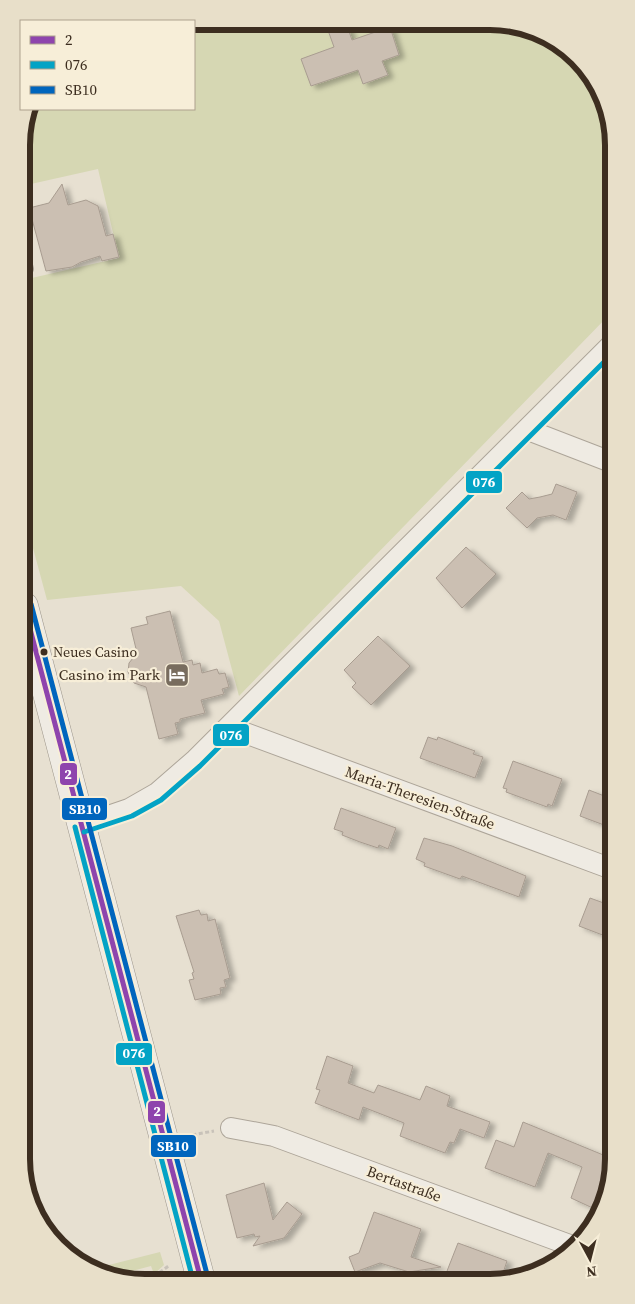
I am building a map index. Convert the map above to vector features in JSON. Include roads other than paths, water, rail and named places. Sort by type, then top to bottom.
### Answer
[{"type":"main road","points":[[30,629],[199,1274]]},
{"type":"street","points":[[82,825],[129,809],[157,793],[228,727],[605,351]]},
{"type":"street","points":[[528,430],[605,460]]},
{"type":"street","name":"Maria-Theresien-Straße","points":[[228,727],[605,866]]},
{"type":"street","name":"Bertastraße","points":[[231,1128],[274,1136],[565,1243]]},
{"type":"place","name":"Neues Casino","points":[[44,652]]},
{"type":"place","name":"Casino im Park","points":[[177,675]]}]
